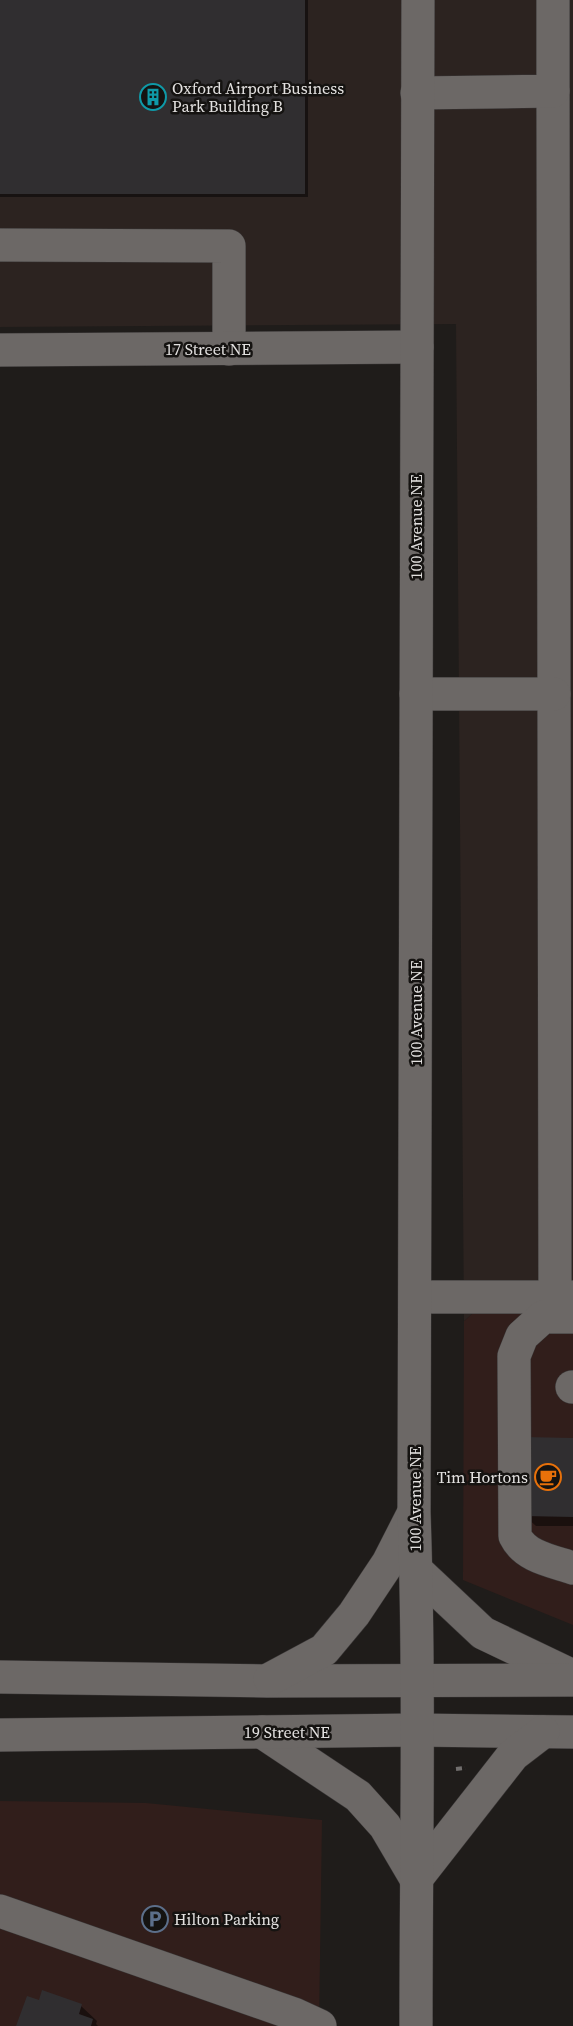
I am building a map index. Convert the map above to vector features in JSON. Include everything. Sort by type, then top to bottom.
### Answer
[{"type":"street","name":"100 Avenue NE","points":[[416,2026],[418,1679],[414,1512],[418,0]]},
{"type":"street","points":[[553,0],[554,694],[567,1304]]},
{"type":"street","points":[[417,93],[553,91]]},
{"type":"street","points":[[0,245],[229,246],[229,349]]},
{"type":"street","name":"17 Street NE","points":[[0,350],[417,347]]},
{"type":"street","points":[[416,694],[554,694]]},
{"type":"street","points":[[416,1297],[567,1304]]},
{"type":"street","points":[[567,1304],[543,1317],[522,1336],[514,1356],[514,1536],[527,1552],[573,1568]]},
{"type":"street","points":[[514,1386],[524,1364],[552,1336],[573,1336]]},
{"type":"street","points":[[267,1681],[324,1650],[354,1614],[388,1563],[414,1512]]},
{"type":"street","points":[[416,1570],[483,1634],[573,1678]]},
{"type":"street","points":[[0,1677],[267,1681],[573,1678]]},
{"type":"street","name":"19 Street NE","points":[[0,1735],[416,1730],[558,1732]]},
{"type":"street","points":[[262,1732],[358,1796],[384,1826],[416,1879],[513,1755],[558,1732]]},
{"type":"street","points":[[0,1911],[302,2022]]},
{"type":"shaded area","points":[[0,0],[573,0],[573,1308],[480,1307],[464,1321],[456,324],[0,327]]},
{"type":"shaded area","points":[[480,1307],[573,1308],[573,1625],[463,1580],[464,1321]]},
{"type":"shaded area","name":"Hilton Parking","points":[[0,1801],[146,1803],[322,1820],[319,2026],[0,2026]]},
{"type":"building","name":"Oxford Airport Business Park Building B","points":[[0,0],[305,0],[305,194],[0,194]]},
{"type":"building","name":"Tim Hortons","points":[[524,1437],[573,1438],[573,1517],[524,1516]]},
{"type":"building","points":[[42,1990],[82,2004],[79,2014],[93,2019],[91,2026],[16,2026],[27,1996],[39,2000]]},
{"type":"place","name":"Oxford Airport Business Park Building B","points":[[153,97]]},
{"type":"place","name":"Tim Hortons","points":[[548,1477]]},
{"type":"place","name":"Hilton Parking","points":[[155,1919]]}]
